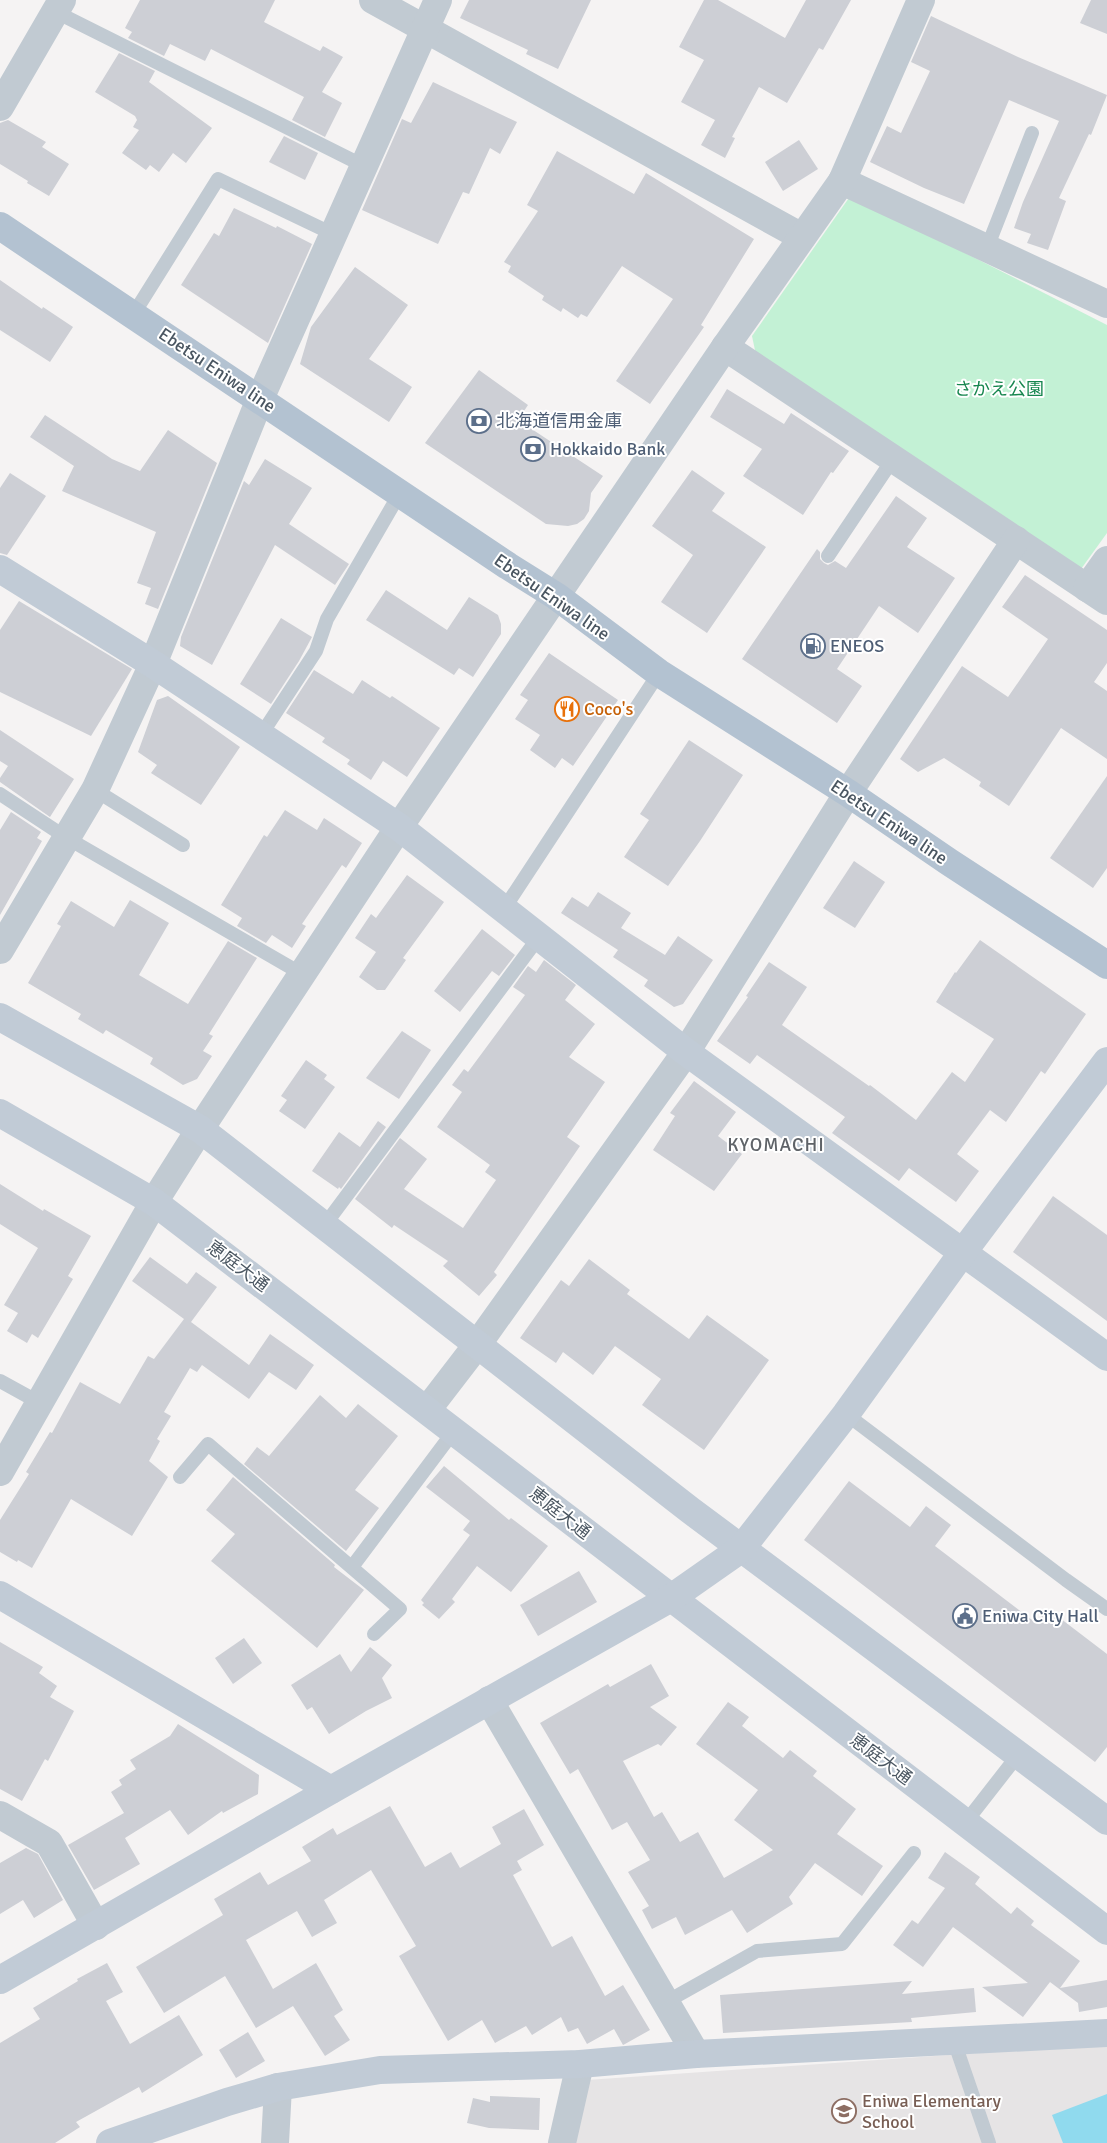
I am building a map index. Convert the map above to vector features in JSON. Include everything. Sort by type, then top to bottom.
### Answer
[{"type":"main road","name":"Ebetsu Eniwa line","points":[[0,226],[556,596],[659,673],[848,793],[949,862],[1107,964]]},
{"type":"street","points":[[373,0],[802,237]]},
{"type":"street","points":[[0,950],[95,790],[154,664],[260,399],[438,0]]},
{"type":"street","points":[[0,1472],[154,1202],[200,1129],[399,827],[725,347],[842,181],[921,0]]},
{"type":"street","points":[[0,107],[59,6]]},
{"type":"street","points":[[842,181],[1107,304]]},
{"type":"street","points":[[725,347],[1097,595],[1107,560]]},
{"type":"street","points":[[427,1410],[477,1345],[686,1052],[848,793],[1016,540]]},
{"type":"street","points":[[0,569],[154,664],[399,827],[686,1052],[1107,1357]]},
{"type":"street","points":[[0,1017],[200,1129],[741,1549],[1107,1821]]},
{"type":"street","points":[[0,1980],[330,1790],[671,1598],[741,1549],[846,1414],[963,1252],[1107,1061]]},
{"type":"street","name":"恵庭大通","points":[[0,1113],[154,1202],[1107,1931]]},
{"type":"street","points":[[0,1595],[330,1790]]},
{"type":"street","points":[[489,1700],[696,2054]]},
{"type":"street","points":[[0,1814],[49,1843],[96,1926]]},
{"type":"street","points":[[110,2143],[227,2102],[278,2087],[380,2070],[580,2064],[696,2054],[1107,2033]]},
{"type":"street","points":[[562,2143],[580,2064]]},
{"type":"street","points":[[275,2143],[278,2087]]},
{"type":"lane","points":[[59,6],[364,166]]},
{"type":"lane","points":[[987,248],[1032,132]]},
{"type":"lane","points":[[133,315],[218,179],[333,234]]},
{"type":"lane","points":[[828,556],[893,459]]},
{"type":"lane","points":[[261,735],[316,651],[327,619],[400,493]]},
{"type":"lane","points":[[504,909],[659,673]]},
{"type":"lane","points":[[95,790],[183,845]]},
{"type":"lane","points":[[0,794],[67,838],[302,974]]},
{"type":"lane","points":[[324,1226],[540,937]]},
{"type":"lane","points":[[0,1381],[40,1403]]},
{"type":"lane","points":[[846,1414],[1107,1609]]},
{"type":"lane","points":[[352,1567],[454,1431]]},
{"type":"lane","points":[[180,1477],[208,1444],[400,1609],[374,1634]]},
{"type":"lane","points":[[965,1823],[1018,1755]]},
{"type":"lane","points":[[666,2002],[757,1950],[842,1944],[914,1853]]},
{"type":"lane","points":[[954,2041],[989,2143]]},
{"type":"shaded area","name":"Eniwa Elementary School","points":[[1107,2044],[1107,2143],[574,2143],[587,2080]]},
{"type":"green space","name":"さかえ公園","points":[[851,195],[1107,325],[1107,533],[1081,569],[756,355],[752,336]]},
{"type":"water","points":[[1107,2094],[1107,2143],[1063,2143],[1052,2115]]},
{"type":"building","points":[[140,0],[275,0],[264,22],[320,51],[323,46],[343,57],[322,92],[342,103],[325,137],[292,120],[304,97],[211,49],[205,61],[170,44],[164,56],[128,38],[132,32],[125,28]]},
{"type":"building","points":[[469,0],[591,0],[558,69],[526,54],[528,50],[460,18]]},
{"type":"building","points":[[704,0],[718,0],[785,38],[806,0],[851,0],[823,50],[819,48],[787,103],[759,87],[732,137],[735,138],[725,158],[701,145],[715,120],[681,102],[704,60],[679,47]]},
{"type":"building","points":[[1091,0],[1107,0],[1107,34],[1080,23]]},
{"type":"building","points":[[931,16],[1018,57],[1107,95],[1091,135],[1089,134],[1059,198],[1066,201],[1048,250],[1027,243],[1031,234],[1014,228],[1023,202],[1059,121],[1009,100],[964,204],[924,188],[870,162],[887,126],[901,133],[930,71],[911,62]]},
{"type":"building","points":[[119,53],[155,71],[149,82],[212,128],[186,163],[173,153],[159,172],[150,165],[146,170],[122,153],[139,130],[133,127],[137,120],[135,116],[95,92]]},
{"type":"building","points":[[433,82],[517,122],[500,154],[490,148],[469,194],[463,192],[438,244],[362,210],[402,119],[411,123]]},
{"type":"building","points":[[8,120],[46,142],[42,147],[69,164],[49,196],[0,164],[0,123]]},
{"type":"building","points":[[284,136],[318,153],[305,180],[269,162]]},
{"type":"building","points":[[799,140],[818,169],[783,191],[765,162]]},
{"type":"building","points":[[557,151],[634,194],[646,173],[754,239],[701,325],[704,327],[650,404],[616,381],[673,299],[622,266],[587,317],[581,314],[578,318],[563,308],[561,312],[542,300],[544,296],[508,272],[511,266],[504,262],[538,211],[527,205]]},
{"type":"building","points":[[234,208],[276,228],[277,226],[312,244],[268,343],[181,285],[214,233],[219,236]]},
{"type":"building","points":[[355,267],[408,305],[369,359],[412,387],[389,422],[300,364],[311,327]]},
{"type":"building","points":[[0,280],[42,309],[43,307],[73,327],[50,362],[0,330]]},
{"type":"building","points":[[479,370],[528,405],[518,420],[603,476],[591,493],[589,511],[584,519],[577,524],[568,526],[546,524],[425,443]]},
{"type":"building","points":[[727,389],[784,424],[791,413],[849,451],[833,473],[831,472],[803,515],[743,476],[762,449],[710,417]]},
{"type":"building","points":[[45,415],[112,459],[140,471],[168,430],[217,463],[158,609],[145,604],[151,588],[137,583],[156,532],[62,491],[74,466],[30,437]]},
{"type":"building","points":[[265,459],[312,488],[289,524],[349,564],[335,585],[275,545],[212,665],[180,646],[181,637],[244,481],[249,485]]},
{"type":"building","points":[[692,470],[725,493],[712,511],[766,547],[707,633],[661,602],[693,555],[652,526]]},
{"type":"building","points":[[10,473],[46,496],[7,555],[0,553],[0,488]]},
{"type":"building","points":[[896,496],[927,518],[907,547],[955,578],[918,633],[879,606],[837,669],[862,686],[837,723],[742,659],[817,549],[820,552],[820,559],[824,563],[828,565],[835,561],[846,568]]},
{"type":"building","points":[[1025,575],[1107,630],[1107,663],[1094,682],[1107,691],[1107,759],[1061,728],[1009,806],[979,786],[981,782],[944,758],[918,772],[900,759],[962,666],[1008,697],[1048,639],[1002,607]]},
{"type":"building","points":[[386,590],[447,630],[469,597],[498,615],[501,624],[501,634],[473,677],[459,668],[454,675],[366,620]]},
{"type":"building","points":[[19,601],[132,669],[91,736],[0,692],[0,630]]},
{"type":"building","points":[[281,618],[312,637],[271,704],[240,684]]},
{"type":"building","name":"Coco's","points":[[549,653],[618,700],[573,766],[562,758],[555,768],[530,750],[540,735],[515,719],[528,700],[520,695]]},
{"type":"building","points":[[314,670],[353,694],[362,680],[390,698],[392,696],[440,728],[407,777],[383,761],[371,780],[347,764],[350,760],[322,742],[325,738],[286,713]]},
{"type":"building","points":[[168,696],[240,747],[201,805],[151,773],[157,765],[138,752],[157,700]]},
{"type":"building","points":[[0,730],[74,779],[50,817],[0,782],[0,778],[8,766],[0,761]]},
{"type":"building","points":[[689,740],[743,775],[668,886],[624,857],[649,820],[640,814]]},
{"type":"building","points":[[1107,776],[1107,868],[1093,888],[1050,858]]},
{"type":"building","points":[[285,810],[317,830],[324,818],[362,843],[346,868],[342,865],[302,924],[306,926],[292,948],[272,935],[266,943],[237,926],[242,918],[221,905],[264,835],[267,837]]},
{"type":"building","points":[[11,812],[41,832],[37,838],[42,841],[0,915],[0,830]]},
{"type":"building","points":[[854,861],[885,882],[855,928],[823,908]]},
{"type":"building","points":[[407,875],[444,902],[403,958],[406,960],[385,990],[377,990],[359,977],[376,952],[355,938],[371,914],[376,918]]},
{"type":"building","points":[[598,892],[631,913],[621,928],[665,955],[678,936],[713,960],[683,1004],[674,1007],[644,986],[648,980],[613,957],[618,950],[561,913],[572,897],[588,907]]},
{"type":"building","points":[[130,900],[169,923],[139,975],[188,1004],[228,941],[257,958],[209,1034],[213,1036],[203,1051],[212,1056],[197,1079],[183,1085],[150,1064],[153,1058],[106,1030],[103,1034],[78,1019],[81,1014],[28,983],[61,926],[57,924],[71,901],[114,927]]},
{"type":"building","points":[[482,929],[515,955],[499,976],[492,971],[460,1012],[434,991]]},
{"type":"building","points":[[980,940],[1086,1014],[1045,1074],[1041,1071],[1006,1122],[990,1110],[957,1154],[979,1171],[956,1202],[909,1168],[899,1181],[832,1133],[845,1117],[757,1055],[750,1064],[717,1041],[748,997],[746,996],[769,962],[807,987],[782,1025],[870,1085],[916,1120],[952,1072],[965,1082],[994,1039],[936,1002],[955,972]]},
{"type":"building","points":[[544,960],[576,985],[565,1000],[595,1024],[569,1057],[605,1082],[567,1137],[580,1146],[494,1272],[497,1275],[479,1296],[443,1266],[448,1261],[394,1225],[392,1228],[355,1199],[400,1138],[427,1159],[404,1189],[463,1228],[496,1180],[485,1172],[490,1165],[437,1127],[462,1092],[452,1085],[464,1069],[468,1072],[525,995],[513,987],[528,966],[536,972]]},
{"type":"building","points":[[402,1031],[431,1050],[399,1099],[366,1078]]},
{"type":"building","points":[[306,1060],[327,1075],[324,1079],[335,1087],[305,1129],[279,1111],[287,1100],[281,1096]]},
{"type":"building","points":[[694,1081],[736,1112],[718,1136],[742,1154],[714,1191],[653,1150],[675,1116],[670,1113]]},
{"type":"building","points":[[378,1121],[386,1127],[341,1189],[339,1187],[338,1189],[312,1171],[339,1132],[360,1147]]},
{"type":"building","points":[[0,1184],[43,1211],[44,1209],[91,1236],[68,1276],[73,1279],[38,1338],[32,1334],[27,1343],[7,1331],[18,1313],[4,1305],[38,1248],[0,1224]]},
{"type":"building","points":[[1053,1196],[1107,1235],[1107,1321],[1013,1252]]},
{"type":"building","points":[[150,1257],[187,1284],[196,1272],[217,1287],[191,1322],[249,1365],[270,1334],[314,1365],[296,1390],[269,1372],[249,1399],[202,1365],[197,1372],[190,1368],[164,1412],[171,1416],[157,1439],[160,1441],[149,1461],[168,1477],[132,1536],[71,1499],[32,1568],[18,1560],[17,1562],[0,1552],[0,1520],[29,1474],[26,1472],[50,1432],[52,1433],[80,1382],[120,1404],[148,1356],[154,1359],[184,1319],[132,1281]]},
{"type":"building","points":[[589,1259],[630,1290],[627,1294],[689,1339],[707,1315],[769,1360],[704,1450],[642,1405],[661,1379],[615,1346],[593,1375],[563,1352],[556,1363],[520,1338],[561,1280],[569,1286]]},
{"type":"building","points":[[320,1395],[346,1418],[358,1404],[398,1436],[355,1490],[379,1508],[346,1551],[244,1464],[257,1447],[269,1456]]},
{"type":"building","points":[[444,1466],[509,1520],[511,1518],[548,1546],[511,1592],[477,1566],[452,1599],[455,1602],[439,1619],[422,1605],[424,1603],[421,1600],[470,1535],[463,1530],[470,1521],[426,1487]]},
{"type":"building","points":[[233,1477],[335,1565],[334,1567],[364,1590],[317,1648],[211,1561],[235,1534],[206,1510]]},
{"type":"building","name":"Eniwa City Hall","points":[[849,1481],[910,1527],[926,1506],[951,1525],[935,1546],[1036,1623],[1048,1609],[1107,1654],[1107,1747],[1095,1762],[804,1540]]},
{"type":"building","points":[[579,1571],[597,1602],[538,1636],[520,1605]]},
{"type":"building","points":[[244,1638],[262,1663],[233,1684],[215,1658]]},
{"type":"building","points":[[0,1642],[43,1667],[39,1673],[57,1686],[50,1697],[74,1711],[48,1761],[45,1759],[22,1801],[0,1789]]},
{"type":"building","points":[[370,1647],[392,1665],[382,1678],[392,1698],[366,1711],[329,1734],[312,1707],[307,1710],[291,1685],[340,1654],[351,1672]]},
{"type":"building","points":[[651,1664],[669,1696],[650,1707],[677,1727],[661,1746],[658,1744],[623,1761],[654,1817],[662,1812],[680,1842],[698,1832],[724,1878],[773,1850],[734,1820],[758,1790],[696,1744],[728,1702],[749,1717],[742,1726],[783,1758],[790,1750],[817,1771],[813,1776],[856,1809],[837,1834],[883,1866],[862,1896],[815,1863],[789,1897],[793,1904],[747,1933],[732,1910],[685,1935],[676,1917],[652,1929],[642,1910],[649,1906],[628,1872],[650,1860],[627,1822],[612,1830],[578,1769],[570,1774],[540,1723],[608,1684],[610,1687]]},
{"type":"building","points":[[178,1724],[259,1775],[258,1794],[223,1813],[222,1811],[188,1835],[170,1810],[125,1838],[140,1864],[94,1890],[68,1845],[124,1813],[111,1792],[122,1785],[119,1780],[136,1769],[130,1760],[170,1736]]},
{"type":"building","points":[[390,1806],[425,1867],[451,1852],[460,1868],[501,1844],[492,1827],[524,1809],[544,1845],[517,1861],[522,1870],[513,1875],[552,1947],[572,1936],[605,1996],[623,1985],[650,2030],[623,2045],[614,2029],[587,2044],[578,2028],[568,2032],[561,2017],[532,2035],[526,2026],[495,2043],[482,2020],[448,2041],[399,1956],[416,1946],[371,1870],[324,1900],[337,1923],[312,1937],[297,1911],[246,1940],[273,1989],[316,1963],[343,2010],[334,2016],[350,2040],[325,2056],[293,2006],[256,2028],[225,1976],[164,2013],[136,1967],[223,1915],[214,1899],[260,1872],[268,1885],[311,1861],[302,1847],[333,1828],[337,1835]]},
{"type":"building","points":[[26,1848],[38,1854],[63,1900],[34,1918],[23,1900],[0,1914],[0,1863]]},
{"type":"building","points":[[945,1852],[980,1877],[975,1884],[1011,1914],[1017,1907],[1034,1921],[1031,1925],[1080,1961],[1060,1988],[1107,1980],[1107,2007],[1079,2012],[1078,2003],[1050,1982],[1023,2017],[982,1987],[1028,1983],[953,1927],[923,1967],[893,1945],[912,1920],[918,1924],[945,1888],[928,1878]]},
{"type":"building","points":[[107,1963],[123,1992],[106,2001],[130,2044],[179,2015],[203,2055],[142,2093],[139,2087],[76,2122],[80,2127],[55,2143],[0,2143],[0,2043],[40,2019],[33,2008],[78,1981],[77,1979]]},
{"type":"building","points":[[912,1981],[902,1994],[974,1988],[976,2012],[911,2018],[912,2022],[723,2033],[720,1995]]},
{"type":"building","points":[[248,2032],[265,2061],[236,2078],[219,2050]]},
{"type":"building","points":[[490,2096],[540,2098],[539,2130],[489,2128],[467,2123],[473,2098],[490,2102]]},
{"type":"place","name":"北海道信用金庫","points":[[479,421]]},
{"type":"place","name":"Hokkaido Bank","points":[[533,449]]},
{"type":"place","name":"ENEOS","points":[[813,646]]},
{"type":"place","name":"Coco's","points":[[567,709]]},
{"type":"place","name":"Eniwa City Hall","points":[[965,1616]]},
{"type":"place","name":"Eniwa Elementary School","points":[[844,2111]]},
{"type":"district","name":"KYOMACHI","points":[[776,1145]]}]
